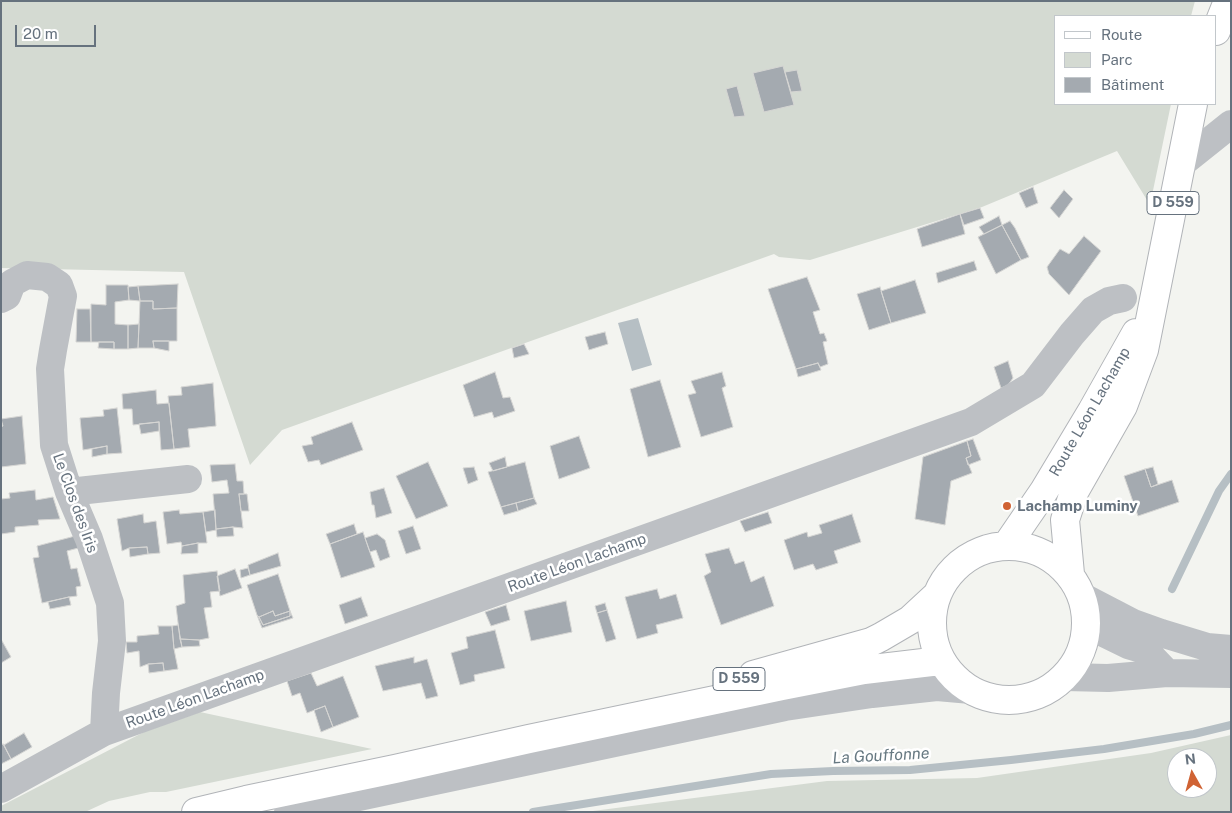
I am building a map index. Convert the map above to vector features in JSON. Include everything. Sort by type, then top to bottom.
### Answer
[{"type":"main road","points":[[1217,29],[1228,1]]},
{"type":"main road","name":"Route Léon Lachamp","points":[[1070,574],[1065,520],[1074,492],[1123,406],[1144,350],[1193,105]]},
{"type":"main road","name":"Route Léon Lachamp","points":[[1007,545],[1044,491],[1154,302]]},
{"type":"main road","points":[[1007,545],[1031,548],[1052,558],[1070,574],[1083,597],[1088,624],[1081,653],[1065,677],[1051,688],[1035,696],[1018,700],[1000,700],[971,690],[940,661],[934,642],[932,623],[937,596],[948,576],[964,560],[985,549],[1007,545]]},
{"type":"main road","name":"D 559","points":[[529,739],[871,642],[910,620],[937,596]]},
{"type":"main road","name":"D 559","points":[[196,812],[782,686],[864,670],[940,661]]},
{"type":"street","points":[[1181,164],[1231,124]]},
{"type":"street","name":"Le Clos des Iris","points":[[1,300],[7,296],[12,283],[27,275],[48,277],[59,284],[64,296],[50,368],[54,445],[69,492],[89,539],[110,603],[112,640],[104,732]]},
{"type":"street","name":"Route Léon Lachamp","points":[[1,789],[104,732],[971,422],[1033,385],[1093,310],[1109,301],[1123,298]]},
{"type":"street","points":[[69,492],[188,479]]},
{"type":"street","points":[[1083,597],[1133,623],[1161,633],[1207,646],[1231,649]]},
{"type":"street","points":[[1088,624],[1128,645],[1145,650],[1167,673]]},
{"type":"street","points":[[1065,677],[1108,678],[1167,673],[1231,674]]},
{"type":"street","points":[[288,812],[785,708],[937,686],[971,690]]},
{"type":"green space","points":[[1,1],[1195,1],[1191,15],[1054,15],[1054,105],[1171,105],[1150,205],[1117,151],[982,207],[810,260],[779,257],[774,254],[282,430],[250,465],[184,272],[1,268]]},
{"type":"green space","points":[[200,712],[372,749],[166,792],[150,792],[109,801],[85,812],[1,812],[1,806],[144,732]]},
{"type":"green space","points":[[1231,735],[1231,812],[585,812],[827,781],[977,778],[1167,749],[1167,798],[1217,798],[1217,748],[1173,748]]},
{"type":"shaded area","points":[[638,318],[652,365],[632,371],[618,323]]},
{"type":"building","points":[[783,66],[794,105],[764,112],[753,73]]},
{"type":"building","points":[[797,70],[802,91],[791,92],[785,72]]},
{"type":"building","points":[[737,86],[745,116],[734,117],[726,89]]},
{"type":"building","points":[[1033,187],[1038,203],[1026,208],[1019,193]]},
{"type":"building","points":[[1064,190],[1073,199],[1059,218],[1050,208]]},
{"type":"building","points":[[980,208],[984,218],[964,225],[960,214]]},
{"type":"building","points":[[960,214],[965,234],[922,247],[917,229]]},
{"type":"building","points":[[999,216],[1002,225],[984,234],[979,227]]},
{"type":"building","points":[[1010,221],[1029,257],[1021,260],[1002,225]]},
{"type":"building","points":[[1002,225],[1021,260],[996,274],[978,237]]},
{"type":"building","points":[[1084,236],[1101,251],[1069,295],[1049,274],[1047,267],[1060,249],[1069,254]]},
{"type":"building","points":[[974,261],[977,270],[938,283],[936,273]]},
{"type":"building","points":[[807,277],[820,310],[813,312],[820,334],[824,333],[827,341],[823,342],[828,364],[820,367],[818,363],[796,369],[768,289]]},
{"type":"building","points":[[915,280],[926,313],[891,323],[881,291]]},
{"type":"building","points":[[178,284],[177,308],[153,309],[153,301],[140,301],[138,286]]},
{"type":"building","points":[[106,285],[128,285],[129,300],[115,302],[115,324],[128,325],[128,349],[114,349],[114,342],[91,342],[91,304],[106,305]]},
{"type":"building","points":[[138,286],[140,301],[129,300],[128,287]]},
{"type":"building","points":[[880,287],[891,323],[869,330],[857,294]]},
{"type":"building","points":[[140,301],[153,301],[153,309],[177,308],[177,341],[153,341],[154,348],[138,348]]},
{"type":"building","points":[[77,309],[90,309],[91,342],[76,342]]},
{"type":"building","points":[[139,324],[138,348],[128,349],[128,325]]},
{"type":"building","points":[[605,332],[608,344],[589,350],[585,337]]},
{"type":"building","points":[[153,341],[169,341],[169,351],[154,348]]},
{"type":"building","points":[[99,342],[114,342],[114,349],[98,348]]},
{"type":"building","points":[[524,344],[529,354],[514,358],[512,348]]},
{"type":"building","points":[[1008,361],[1013,378],[1008,385],[1001,388],[994,367]]},
{"type":"building","points":[[818,363],[821,370],[798,377],[796,369]]},
{"type":"building","points":[[495,372],[503,398],[510,397],[515,411],[494,418],[492,412],[474,417],[463,385]]},
{"type":"building","points":[[722,372],[726,386],[722,388],[733,427],[701,437],[688,395],[696,393],[691,381]]},
{"type":"building","points":[[660,380],[681,447],[648,457],[630,389]]},
{"type":"building","points":[[213,383],[216,426],[188,429],[190,447],[174,449],[168,396],[182,395],[181,387]]},
{"type":"building","points":[[156,390],[157,404],[169,403],[174,449],[161,450],[159,422],[133,425],[132,409],[123,409],[122,394]]},
{"type":"building","points":[[117,408],[122,453],[107,454],[107,446],[83,450],[80,418],[104,416],[103,410]]},
{"type":"building","points":[[22,416],[26,464],[1,467],[1,427],[3,426],[1,419]]},
{"type":"building","points":[[159,422],[159,431],[141,434],[139,424]]},
{"type":"building","points":[[352,422],[363,450],[321,465],[319,460],[308,462],[302,446],[313,444],[311,437]]},
{"type":"building","points":[[579,436],[590,468],[559,479],[550,446]]},
{"type":"building","points":[[973,439],[981,460],[968,465],[966,458],[971,456],[967,441]]},
{"type":"building","points":[[967,441],[971,456],[966,458],[972,473],[951,481],[945,525],[915,519],[923,457]]},
{"type":"building","points":[[107,446],[107,454],[92,457],[92,449]]},
{"type":"building","points":[[505,457],[507,467],[493,471],[489,463]]},
{"type":"building","points":[[428,462],[448,506],[416,519],[396,476]]},
{"type":"building","points":[[525,462],[534,498],[501,507],[488,472]]},
{"type":"building","points":[[235,464],[237,481],[243,481],[244,494],[239,494],[243,528],[216,529],[213,494],[229,493],[227,480],[212,482],[210,465]]},
{"type":"building","points":[[474,467],[478,480],[468,484],[463,468]]},
{"type":"building","points":[[1153,467],[1158,484],[1151,487],[1145,469]]},
{"type":"building","points":[[1145,469],[1151,487],[1172,480],[1179,502],[1138,516],[1124,476]]},
{"type":"building","points":[[384,488],[392,513],[376,518],[370,492]]},
{"type":"building","points":[[35,490],[36,500],[53,497],[60,519],[38,520],[39,525],[15,527],[15,532],[1,534],[1,499],[10,498],[9,493]]},
{"type":"building","points":[[239,494],[247,494],[249,511],[241,511]]},
{"type":"building","points":[[534,498],[537,504],[518,511],[516,503]]},
{"type":"building","points":[[516,503],[518,511],[504,515],[501,507]]},
{"type":"building","points":[[179,510],[180,514],[203,512],[207,543],[182,546],[181,542],[167,544],[163,512]]},
{"type":"building","points":[[215,510],[216,530],[206,532],[203,512]]},
{"type":"building","points":[[768,512],[772,523],[745,532],[740,521]]},
{"type":"building","points":[[143,514],[144,523],[156,521],[160,553],[148,554],[147,547],[129,548],[122,551],[117,519]]},
{"type":"building","points":[[852,514],[861,542],[834,551],[838,563],[816,570],[813,564],[794,570],[784,540],[807,532],[808,537],[822,533],[819,525]]},
{"type":"building","points":[[354,524],[357,534],[330,544],[326,534]]},
{"type":"building","points":[[413,526],[421,549],[406,554],[398,531]]},
{"type":"building","points":[[233,527],[234,536],[217,537],[216,529]]},
{"type":"building","points":[[363,532],[375,567],[341,578],[330,544]]},
{"type":"building","points":[[377,534],[385,540],[390,557],[380,561],[376,550],[370,552],[365,538]]},
{"type":"building","points":[[79,535],[82,547],[67,551],[71,569],[77,568],[81,586],[76,587],[77,596],[42,603],[33,558],[39,557],[37,546]]},
{"type":"building","points":[[198,543],[198,553],[181,554],[182,546]]},
{"type":"building","points":[[147,547],[148,554],[130,557],[129,548]]},
{"type":"building","points":[[729,548],[735,564],[744,561],[751,582],[764,576],[774,606],[721,625],[704,576],[711,572],[705,554]]},
{"type":"building","points":[[278,553],[281,566],[250,575],[248,565]]},
{"type":"building","points":[[248,568],[250,575],[241,578],[240,570]]},
{"type":"building","points":[[235,569],[242,588],[220,596],[217,576]]},
{"type":"building","points":[[217,571],[220,591],[210,592],[212,607],[204,608],[209,638],[199,640],[180,639],[176,606],[185,603],[183,575]]},
{"type":"building","points":[[278,574],[290,611],[275,616],[273,611],[259,617],[247,585]]},
{"type":"building","points":[[657,589],[660,599],[676,594],[683,618],[656,625],[658,633],[637,639],[625,597]]},
{"type":"building","points":[[69,597],[71,605],[50,609],[48,602]]},
{"type":"building","points":[[361,597],[368,616],[345,624],[339,605]]},
{"type":"building","points":[[566,601],[572,632],[531,641],[524,611]]},
{"type":"building","points":[[605,603],[607,610],[597,613],[595,606]]},
{"type":"building","points":[[506,605],[510,620],[491,626],[485,612]]},
{"type":"building","points":[[607,610],[616,639],[606,642],[597,613]]},
{"type":"building","points":[[273,611],[275,616],[290,611],[290,616],[263,625],[259,617]]},
{"type":"building","points":[[290,611],[293,618],[262,628],[257,615],[263,625],[290,616]]},
{"type":"building","points":[[178,625],[182,647],[174,649],[172,626]]},
{"type":"building","points":[[158,626],[172,626],[178,669],[164,671],[163,663],[148,664],[140,667],[139,651],[127,653],[126,642],[137,642],[137,636],[159,634]]},
{"type":"building","points":[[495,630],[505,668],[474,675],[475,681],[460,685],[451,653],[468,648],[466,637]]},
{"type":"building","points":[[1,639],[11,657],[1,663]]},
{"type":"building","points":[[180,639],[199,640],[200,646],[182,647]]},
{"type":"building","points":[[414,657],[414,663],[427,659],[438,696],[426,699],[421,683],[383,691],[375,666]]},
{"type":"building","points":[[163,663],[164,671],[149,673],[148,664]]},
{"type":"building","points":[[311,673],[317,686],[343,676],[359,717],[333,727],[325,706],[307,713],[300,693],[292,696],[287,681]]},
{"type":"building","points":[[325,706],[333,727],[321,732],[314,710]]},
{"type":"building","points":[[24,733],[32,747],[11,759],[4,745]]},
{"type":"building","points":[[3,744],[11,759],[1,764],[1,745]]},
{"type":"waterway","points":[[1172,589],[1219,491],[1231,474]]},
{"type":"waterway","name":"La Gouffonne","points":[[533,812],[771,774],[910,770],[1011,760],[1104,749],[1194,734],[1231,725]]},
{"type":"place","name":"Lachamp Luminy","points":[[1007,506]]}]
